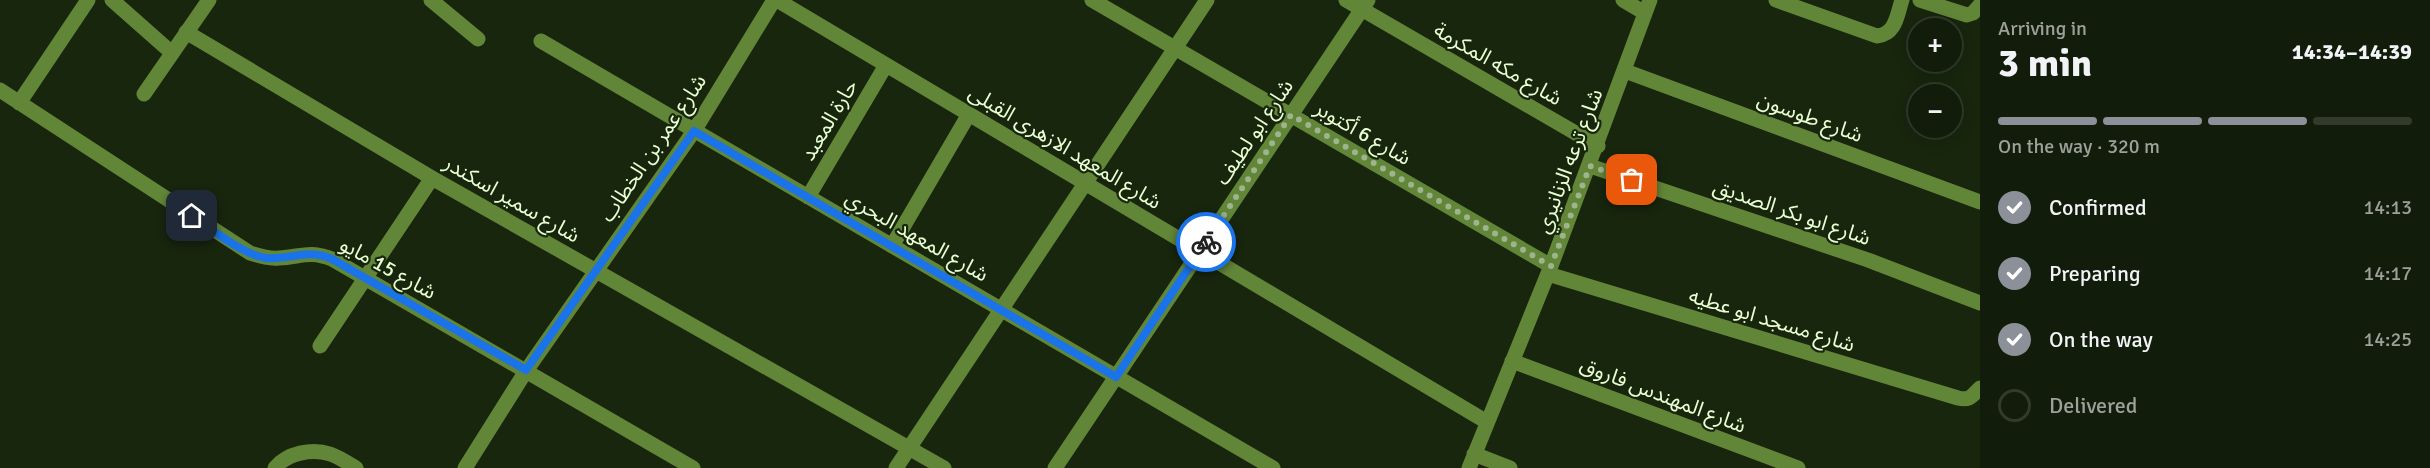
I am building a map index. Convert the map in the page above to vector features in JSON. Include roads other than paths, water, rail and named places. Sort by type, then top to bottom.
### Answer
[{"type":"street","points":[[19,103],[88,0]]},
{"type":"street","points":[[112,0],[172,53]]},
{"type":"street","points":[[144,93],[209,0]]},
{"type":"street","points":[[431,0],[478,39]]},
{"type":"street","name":"شارع المعهد الازهرى القبلى","points":[[775,0],[1487,422]]},
{"type":"street","name":"شارع عمر بن الخطاب","points":[[465,468],[526,370],[594,270],[694,131],[775,0]]},
{"type":"street","name":"شارع 6 أكتوبر","points":[[1092,0],[1291,115],[1550,270]]},
{"type":"street","points":[[896,468],[1207,0]]},
{"type":"street","name":"شارع مكه المكرمة","points":[[1346,0],[1365,4],[1598,146]]},
{"type":"street","points":[[1623,0],[1648,7]]},
{"type":"street","points":[[1776,0],[1877,36],[1888,33],[1892,29],[1902,0]]},
{"type":"street","points":[[1920,0],[1967,15],[1973,13],[1980,5]]},
{"type":"street","name":"شارع ابو لطيف","points":[[1055,468],[1365,4]]},
{"type":"street","name":"شارع ترعه الزنانيري","points":[[1472,461],[1550,270],[1648,7]]},
{"type":"street","name":"شارع سمير اسكندر","points":[[186,32],[432,178],[944,468]]},
{"type":"street","name":"شارع المعهد البحري","points":[[541,41],[1273,468]]},
{"type":"street","name":"حارة المعبد","points":[[808,197],[886,65]]},
{"type":"street","name":"شارع طوسون","points":[[1625,71],[1980,202]]},
{"type":"street","name":"شارع 15 مايو","points":[[0,90],[250,253],[264,258],[306,253],[319,254],[366,278],[693,468]]},
{"type":"street","points":[[892,246],[969,114]]},
{"type":"street","name":"شارع ابو بكر الصديق","points":[[1590,166],[1868,260],[1980,303]]},
{"type":"street","points":[[320,346],[432,178]]},
{"type":"street","name":"شارع مسجد ابو عطيه","points":[[1550,270],[1958,398],[1966,400],[1974,397],[1980,388]]},
{"type":"street","name":"شارع المهندس فاروق","points":[[1512,361],[1798,468]]},
{"type":"street","points":[[276,466],[294,455],[314,451],[330,454],[356,468]]},
{"type":"street","points":[[1472,461],[1510,468]]}]
